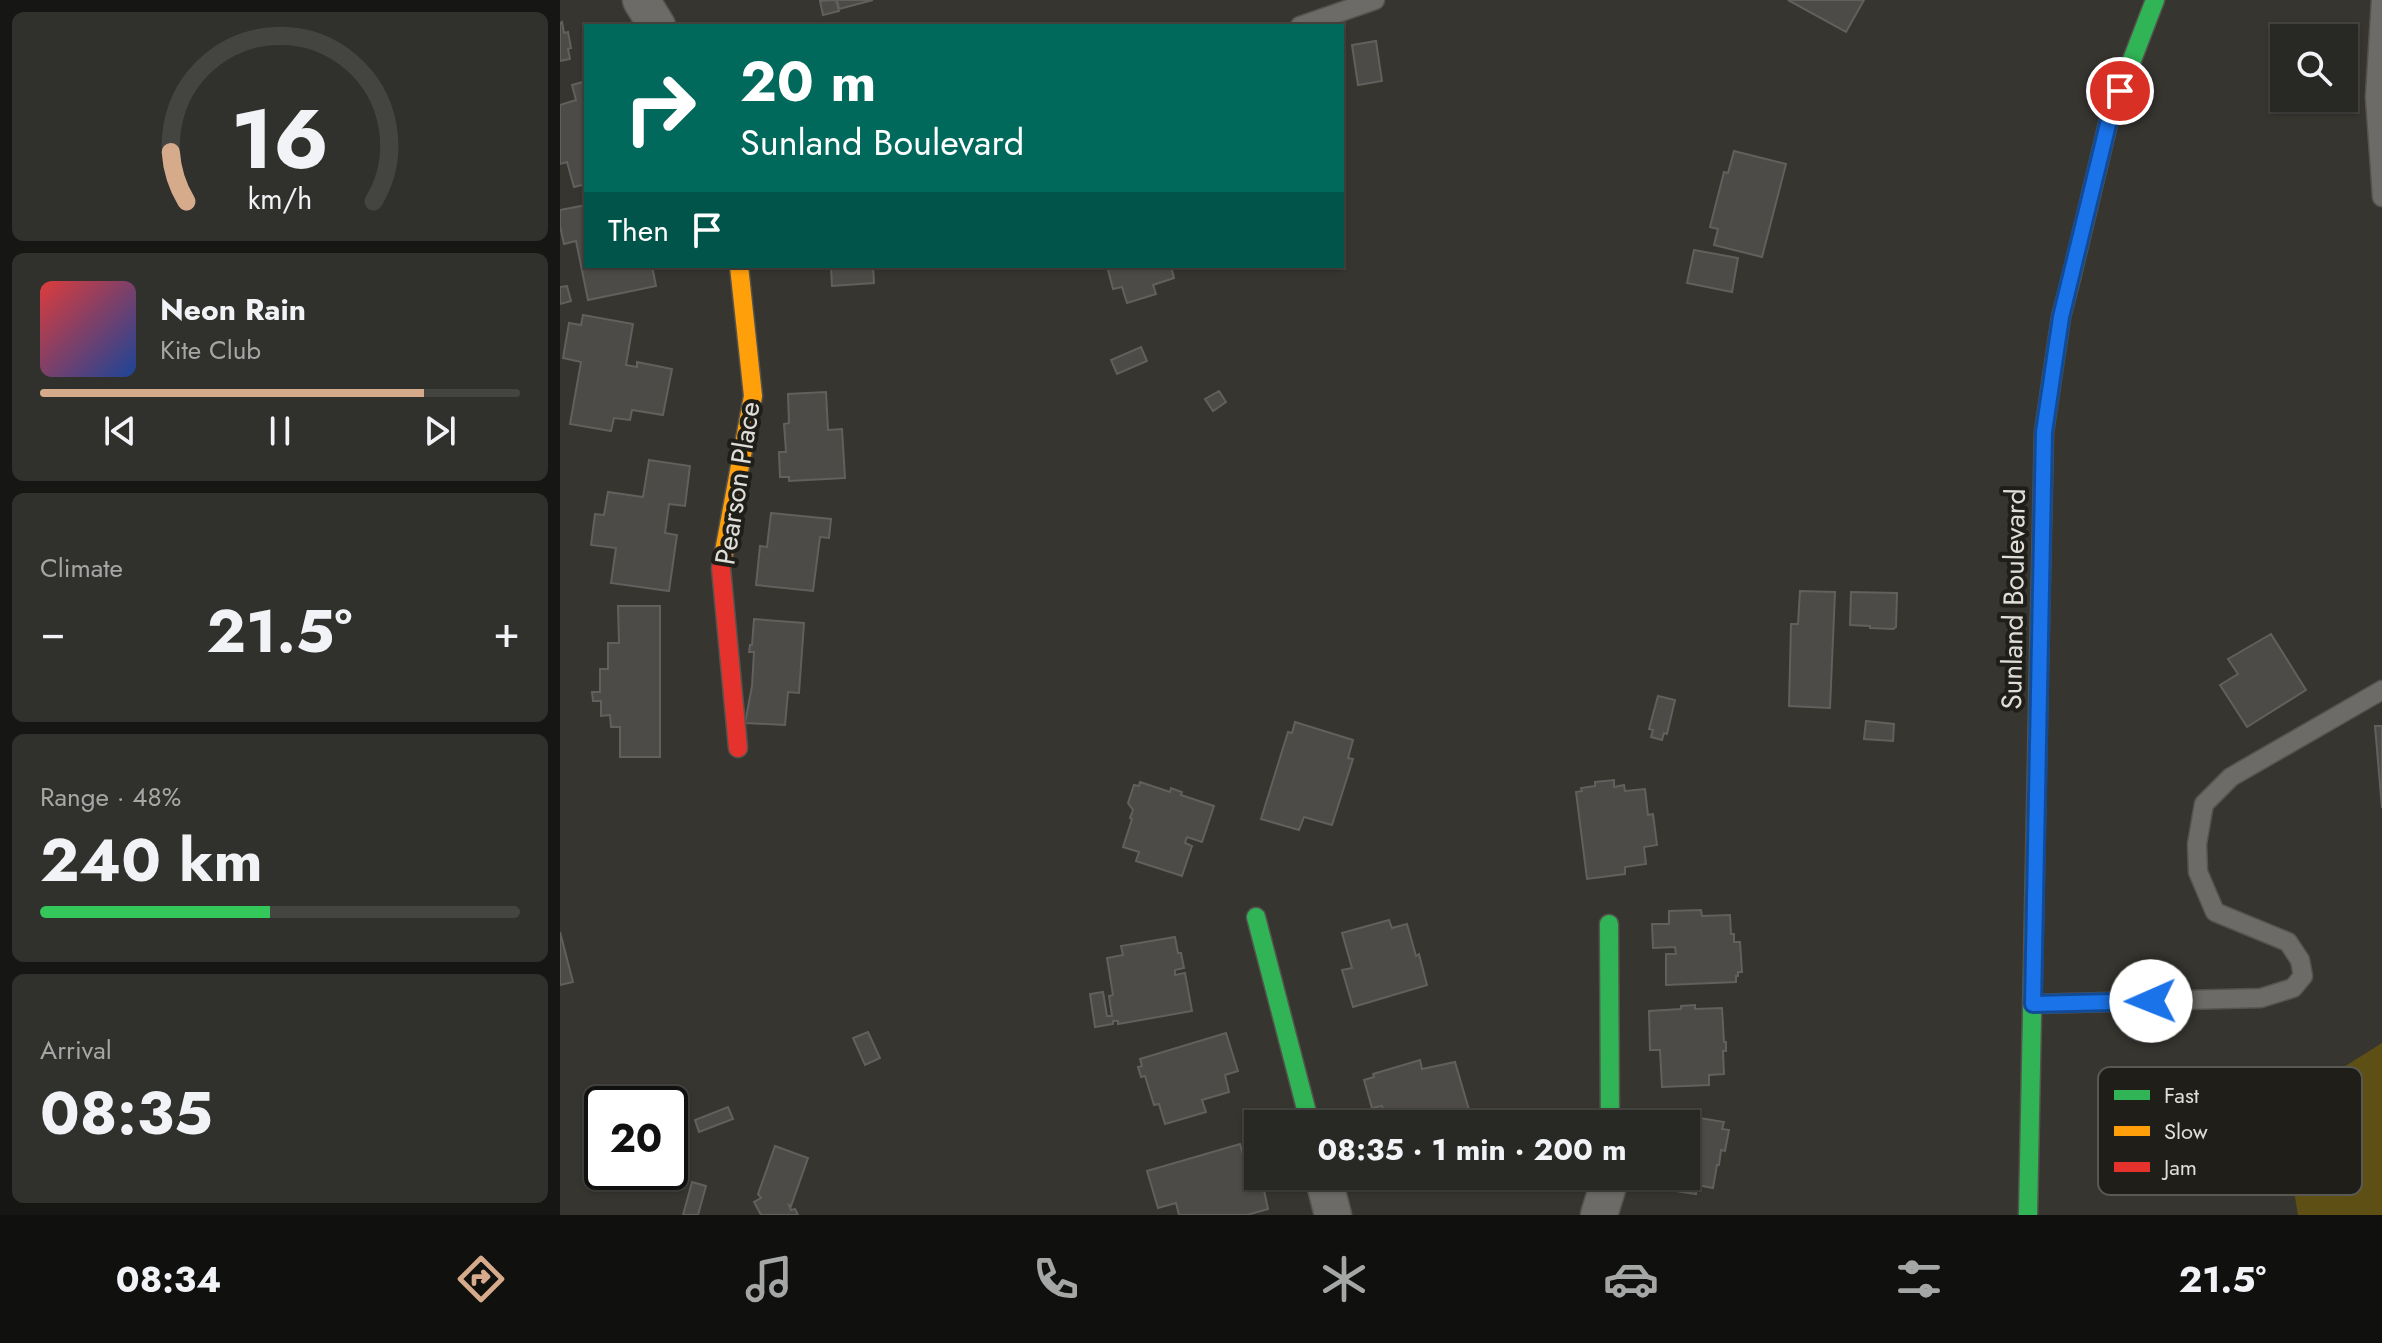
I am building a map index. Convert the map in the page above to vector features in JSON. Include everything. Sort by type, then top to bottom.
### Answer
[{"type":"main road","name":"Sunland Boulevard","points":[[2028,1215],[2044,432],[2061,317],[2109,120],[2155,0]]},
{"type":"main road","name":"Pearson Place","points":[[738,748],[721,568],[753,396],[739,268]]},
{"type":"main road","points":[[1256,917],[1306,1110]]},
{"type":"main road","points":[[1609,924],[1610,1110]]},
{"type":"street","points":[[641,0],[656,24]]},
{"type":"street","points":[[1327,1190],[1333,1215]]},
{"type":"street","points":[[1599,1215],[1607,1190]]},
{"type":"lane","points":[[1306,24],[1375,0]]},
{"type":"lane","points":[[2381,0],[2375,97],[2382,197]]},
{"type":"lane","points":[[2033,1004],[2261,998],[2293,988],[2303,976],[2300,960],[2288,942],[2215,912],[2198,872],[2197,844],[2204,804],[2231,777],[2382,690]]},
{"type":"shaded area","points":[[2382,1043],[2382,1215],[2298,1215],[2295,1195],[2362,1195],[2362,1067],[2344,1067]]},
{"type":"building","points":[[836,0],[839,11],[823,15],[820,1]]},
{"type":"building","points":[[837,0],[873,0],[839,9]]},
{"type":"building","points":[[1788,0],[1864,0],[1846,32]]},
{"type":"building","points":[[560,23],[571,48],[568,49],[570,59],[560,61]]},
{"type":"building","points":[[1376,41],[1382,81],[1358,85],[1352,45]]},
{"type":"building","points":[[584,82],[584,184],[574,187],[567,162],[560,164],[560,105],[576,100],[572,85]]},
{"type":"building","points":[[1734,151],[1786,164],[1762,257],[1714,245],[1718,229],[1710,227],[1724,172],[1728,173]]},
{"type":"building","points":[[584,205],[584,268],[652,268],[656,286],[588,300],[576,241],[564,244],[560,210]]},
{"type":"building","points":[[1694,250],[1738,258],[1732,292],[1687,283]]},
{"type":"building","points":[[831,268],[873,268],[874,283],[832,286]]},
{"type":"building","points":[[1108,268],[1172,268],[1174,278],[1153,285],[1156,294],[1127,303],[1122,287],[1113,289]]},
{"type":"building","points":[[567,286],[571,301],[560,304],[560,287]]},
{"type":"building","points":[[583,315],[633,324],[626,365],[637,367],[637,362],[672,369],[663,415],[632,410],[630,420],[614,418],[611,431],[570,424],[581,362],[563,358],[569,323],[581,325]]},
{"type":"building","points":[[1141,347],[1147,361],[1117,374],[1111,360]]},
{"type":"building","points":[[1219,391],[1226,402],[1213,411],[1205,399]]},
{"type":"building","points":[[826,392],[828,430],[842,429],[845,478],[789,481],[789,477],[780,477],[779,452],[786,452],[784,424],[789,423],[788,394]]},
{"type":"building","points":[[649,460],[690,466],[685,506],[669,504],[665,533],[677,535],[669,591],[611,583],[616,548],[591,545],[595,514],[604,515],[608,492],[643,497]]},
{"type":"building","points":[[771,513],[831,519],[829,538],[820,537],[813,591],[756,585],[760,546],[767,547]]},
{"type":"building","points":[[1800,591],[1835,592],[1830,708],[1789,706],[1791,624],[1798,624]]},
{"type":"building","points":[[1851,592],[1897,593],[1896,627],[1850,625]]},
{"type":"building","points":[[618,606],[660,606],[660,757],[620,757],[620,727],[611,727],[610,715],[601,716],[601,701],[593,701],[592,692],[600,692],[600,669],[608,669],[608,643],[619,643]]},
{"type":"building","points":[[754,619],[804,623],[799,693],[788,692],[785,725],[745,723],[752,686],[754,652],[749,652]]},
{"type":"building","points":[[2271,634],[2306,690],[2247,727],[2220,685],[2238,674],[2228,659]]},
{"type":"building","points":[[1658,696],[1675,700],[1667,734],[1664,733],[1662,740],[1651,737],[1653,730],[1649,729]]},
{"type":"building","points":[[1866,721],[1894,724],[1893,741],[1864,739]]},
{"type":"building","points":[[1295,722],[1353,740],[1348,758],[1353,759],[1332,825],[1304,817],[1299,830],[1261,819],[1288,732],[1292,733]]},
{"type":"building","points":[[2375,726],[2382,726],[2382,808]]},
{"type":"building","points":[[1614,780],[1614,787],[1624,785],[1625,791],[1645,789],[1648,815],[1653,814],[1657,845],[1644,847],[1646,864],[1625,867],[1625,874],[1587,879],[1576,792],[1595,786],[1595,782]]},
{"type":"building","points":[[1140,782],[1170,792],[1171,788],[1182,792],[1181,795],[1214,806],[1202,842],[1187,837],[1185,843],[1192,846],[1182,876],[1136,861],[1139,852],[1123,847],[1132,819],[1133,810],[1128,803],[1134,785],[1139,786]]},
{"type":"building","points":[[1701,910],[1702,916],[1730,915],[1731,934],[1734,934],[1734,942],[1740,942],[1742,972],[1738,972],[1736,982],[1666,985],[1666,954],[1676,954],[1675,947],[1653,948],[1652,924],[1669,924],[1669,911]]},
{"type":"building","points":[[1389,920],[1392,928],[1407,924],[1427,985],[1353,1007],[1342,970],[1352,968],[1342,933]]},
{"type":"building","points":[[560,932],[573,982],[560,985]]},
{"type":"building","points":[[1175,937],[1184,968],[1175,970],[1175,975],[1185,973],[1192,1011],[1118,1024],[1118,1021],[1113,1021],[1113,1024],[1095,1027],[1090,994],[1103,992],[1107,1016],[1112,1016],[1109,996],[1113,995],[1107,958],[1123,955],[1121,946]]},
{"type":"building","points":[[1695,1005],[1695,1009],[1722,1008],[1726,1042],[1726,1051],[1723,1051],[1724,1074],[1709,1075],[1709,1085],[1662,1087],[1660,1050],[1650,1050],[1649,1011]]},
{"type":"building","points":[[868,1032],[880,1058],[865,1065],[853,1038]]},
{"type":"building","points":[[1226,1033],[1238,1071],[1225,1075],[1229,1092],[1202,1100],[1206,1112],[1165,1124],[1159,1104],[1154,1105],[1145,1076],[1141,1077],[1138,1067],[1142,1066],[1140,1059]]},
{"type":"building","points":[[1420,1060],[1422,1069],[1455,1062],[1469,1110],[1372,1108],[1364,1080],[1374,1077],[1373,1074]]},
{"type":"building","points":[[728,1107],[733,1119],[699,1132],[695,1120]]},
{"type":"building","points":[[1700,1118],[1724,1122],[1722,1129],[1729,1130],[1713,1188],[1700,1186]]},
{"type":"building","points":[[1240,1144],[1244,1158],[1244,1190],[1264,1190],[1268,1209],[1247,1215],[1179,1215],[1176,1203],[1158,1208],[1147,1171]]},
{"type":"building","points":[[775,1146],[808,1158],[789,1205],[798,1215],[761,1215],[754,1202],[761,1198],[758,1194]]},
{"type":"building","points":[[692,1182],[706,1186],[698,1215],[683,1215]]},
{"type":"building","points":[[1669,1190],[1696,1190],[1696,1194]]},
{"type":"traffic: fast","points":[[2071,278],[2109,120],[2155,0]]},
{"type":"traffic: fast","points":[[2028,1215],[2039,663]]},
{"type":"traffic: fast","points":[[1256,917],[1306,1110]]},
{"type":"traffic: fast","points":[[1609,924],[1610,1110]]},
{"type":"traffic: slow","points":[[723,557],[753,396],[739,268]]},
{"type":"traffic: slow","points":[[2039,663],[2044,432],[2061,317],[2071,278]]},
{"type":"traffic: jam","points":[[723,557],[721,568],[738,748]]},
{"type":"route","points":[[2120,91],[2109,120],[2061,317],[2044,432],[2033,1004],[2151,1001]]}]
